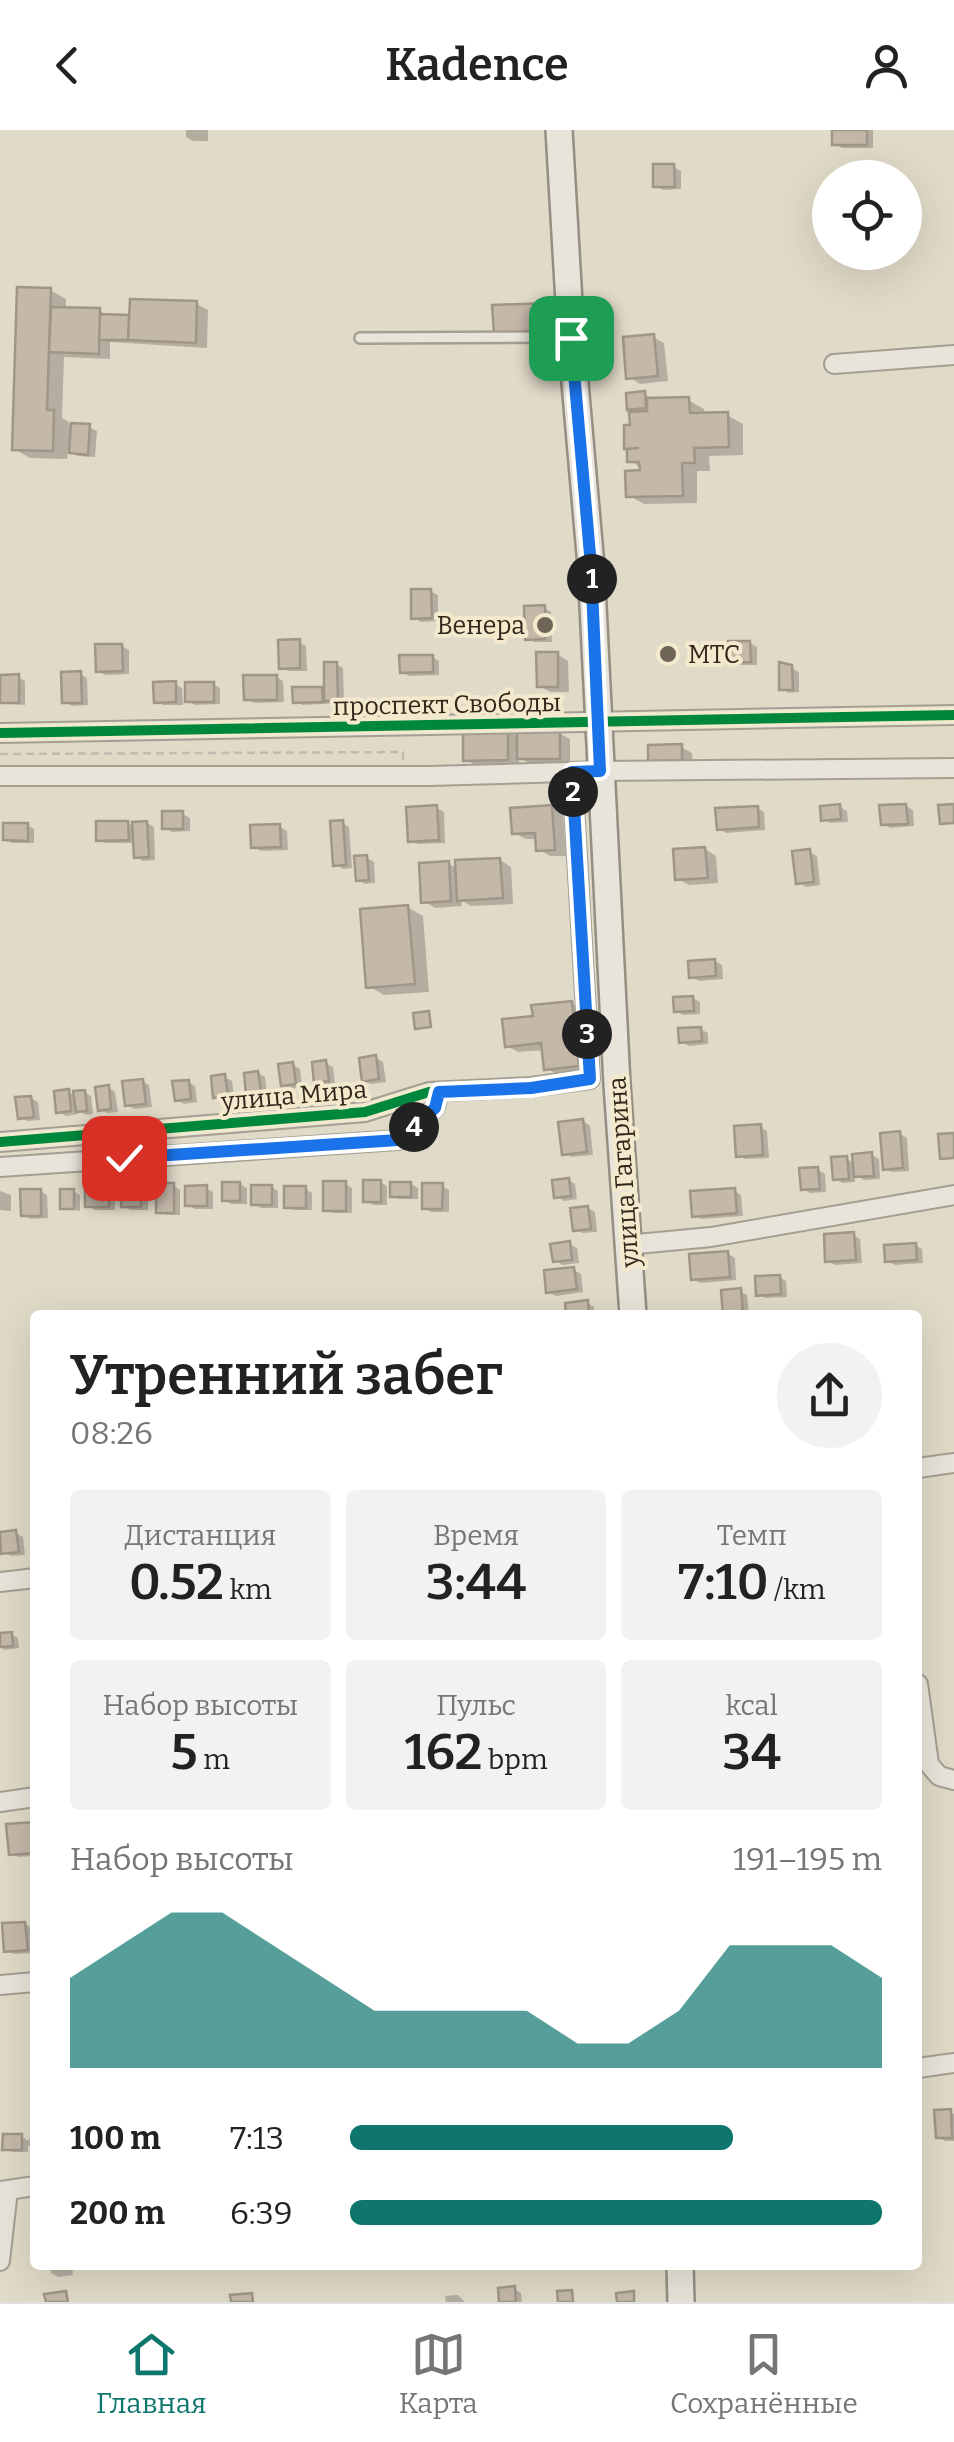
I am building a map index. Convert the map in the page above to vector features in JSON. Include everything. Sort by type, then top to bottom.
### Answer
[{"type":"main road","name":"улица Гагарина","points":[[559,130],[571,338],[591,566],[633,1310]]},
{"type":"main road","points":[[680,2270],[681,2302]]},
{"type":"street","points":[[834,364],[954,355]]},
{"type":"street","name":"проспект Свободы","points":[[0,733],[954,715]]},
{"type":"street","points":[[0,776],[404,776],[954,768]]},
{"type":"street","name":"улица Мира","points":[[0,1142],[365,1112],[439,1092],[531,1088],[590,1079],[572,772]]},
{"type":"street","name":"улица Мира","points":[[0,1167],[398,1140],[435,1108],[439,1092]]},
{"type":"street","points":[[627,1245],[711,1237],[954,1195]]},
{"type":"street","points":[[922,1467],[954,1463]]},
{"type":"street","points":[[0,1582],[30,1579]]},
{"type":"street","points":[[922,1713],[929,1764],[940,1776],[954,1780]]},
{"type":"street","points":[[0,1802],[30,1798]]},
{"type":"street","points":[[0,1985],[30,1982]]},
{"type":"street","points":[[922,2067],[954,2063]]},
{"type":"street","points":[[0,2261],[4,2190],[30,2187]]},
{"type":"lane","points":[[360,338],[571,338]]},
{"type":"path","points":[[0,754],[403,752],[404,776]]},
{"type":"building","points":[[832,130],[867,130],[867,145],[832,145]]},
{"type":"building","points":[[653,164],[674,164],[675,187],[653,187]]},
{"type":"building","points":[[17,287],[51,288],[47,410],[54,410],[53,451],[12,450]]},
{"type":"building","points":[[130,299],[197,301],[196,343],[128,340]]},
{"type":"building","points":[[545,303],[546,331],[494,333],[492,305]]},
{"type":"building","points":[[51,307],[100,308],[99,354],[49,352]]},
{"type":"building","points":[[100,314],[129,315],[128,340],[99,340]]},
{"type":"building","points":[[654,334],[658,376],[626,379],[623,337]]},
{"type":"building","points":[[645,391],[646,408],[627,410],[626,393]]},
{"type":"building","points":[[689,397],[690,413],[728,412],[729,447],[694,448],[695,463],[682,463],[683,496],[626,497],[625,471],[640,470],[639,462],[627,462],[627,449],[639,448],[624,449],[624,425],[630,425],[629,412],[647,411],[647,398]]},
{"type":"building","points":[[71,423],[90,424],[88,455],[69,453]]},
{"type":"building","points":[[411,589],[431,589],[432,618],[411,619]]},
{"type":"building","points":[[545,605],[545,639],[525,640],[524,606]]},
{"type":"building","points":[[300,639],[300,668],[279,669],[278,640]]},
{"type":"building","points":[[728,641],[750,641],[751,662],[729,663]]},
{"type":"building","points":[[95,644],[122,644],[123,671],[96,672]]},
{"type":"building","points":[[536,652],[558,652],[558,687],[537,687]]},
{"type":"building","points":[[399,655],[433,655],[433,672],[400,673]]},
{"type":"building","points":[[324,662],[337,662],[338,701],[324,701]]},
{"type":"building","points":[[779,662],[792,665],[793,690],[779,690]]},
{"type":"building","points":[[81,671],[82,703],[62,703],[61,672]]},
{"type":"building","points":[[19,674],[19,703],[0,703],[0,675]]},
{"type":"building","points":[[243,675],[277,675],[277,700],[244,700]]},
{"type":"building","points":[[176,681],[176,702],[154,703],[153,682]]},
{"type":"building","points":[[185,682],[214,682],[214,702],[185,702]]},
{"type":"building","points":[[292,687],[322,687],[323,702],[293,703]]},
{"type":"building","points":[[463,728],[508,728],[508,760],[463,761]]},
{"type":"building","points":[[517,730],[560,730],[560,759],[517,759]]},
{"type":"building","points":[[682,744],[682,760],[648,761],[648,745]]},
{"type":"building","points":[[840,804],[841,819],[821,821],[820,806]]},
{"type":"building","points":[[906,804],[908,824],[881,825],[879,805]]},
{"type":"building","points":[[954,804],[954,823],[940,824],[938,805]]},
{"type":"building","points":[[437,805],[439,840],[408,842],[406,807]]},
{"type":"building","points":[[552,805],[555,850],[536,851],[535,833],[512,834],[510,808]]},
{"type":"building","points":[[758,806],[759,827],[717,830],[715,808]]},
{"type":"building","points":[[162,811],[183,811],[183,829],[162,829]]},
{"type":"building","points":[[343,820],[346,865],[333,866],[330,821]]},
{"type":"building","points":[[96,821],[128,821],[129,840],[96,841]]},
{"type":"building","points":[[147,821],[149,857],[134,858],[132,822]]},
{"type":"building","points":[[3,823],[28,823],[28,841],[3,840]]},
{"type":"building","points":[[280,824],[281,847],[251,848],[250,825]]},
{"type":"building","points":[[705,847],[708,878],[675,880],[673,849]]},
{"type":"building","points":[[810,849],[814,882],[796,884],[792,851]]},
{"type":"building","points":[[367,855],[369,880],[356,881],[354,856]]},
{"type":"building","points":[[500,858],[503,898],[457,901],[455,860]]},
{"type":"building","points":[[449,861],[451,901],[421,903],[419,863]]},
{"type":"building","points":[[408,905],[415,984],[366,988],[360,909]]},
{"type":"building","points":[[715,959],[716,976],[689,978],[688,961]]},
{"type":"building","points":[[693,996],[694,1011],[674,1012],[673,997]]},
{"type":"building","points":[[572,1001],[579,1066],[544,1070],[541,1043],[505,1047],[502,1019],[533,1016],[531,1005]]},
{"type":"building","points":[[429,1011],[431,1027],[415,1029],[413,1013]]},
{"type":"building","points":[[701,1027],[702,1041],[679,1043],[678,1028]]},
{"type":"building","points":[[376,1055],[379,1079],[362,1082],[359,1058]]},
{"type":"building","points":[[326,1060],[329,1081],[314,1083],[312,1062]]},
{"type":"building","points":[[293,1062],[296,1084],[281,1086],[278,1064]]},
{"type":"building","points":[[258,1071],[261,1092],[246,1094],[244,1073]]},
{"type":"building","points":[[225,1074],[228,1096],[213,1098],[211,1076]]},
{"type":"building","points":[[143,1079],[146,1104],[125,1106],[122,1081]]},
{"type":"building","points":[[189,1080],[191,1099],[175,1101],[172,1081]]},
{"type":"building","points":[[109,1085],[111,1109],[98,1111],[95,1087]]},
{"type":"building","points":[[69,1089],[71,1111],[56,1113],[54,1091]]},
{"type":"building","points":[[85,1090],[87,1111],[76,1112],[73,1091]]},
{"type":"building","points":[[31,1096],[34,1117],[18,1119],[15,1097]]},
{"type":"building","points":[[583,1119],[587,1152],[562,1155],[558,1122]]},
{"type":"building","points":[[761,1124],[763,1155],[736,1157],[734,1126]]},
{"type":"building","points":[[900,1131],[903,1168],[883,1170],[880,1133]]},
{"type":"building","points":[[954,1133],[954,1158],[940,1159],[938,1134]]},
{"type":"building","points":[[872,1152],[874,1176],[854,1177],[852,1154]]},
{"type":"building","points":[[847,1156],[849,1179],[833,1180],[831,1157]]},
{"type":"building","points":[[818,1167],[820,1189],[801,1190],[799,1168]]},
{"type":"building","points":[[569,1178],[571,1196],[554,1198],[552,1180]]},
{"type":"building","points":[[363,1180],[381,1180],[381,1202],[363,1202]]},
{"type":"building","points":[[323,1181],[346,1181],[346,1211],[323,1211]]},
{"type":"building","points":[[222,1182],[240,1182],[240,1201],[222,1201]]},
{"type":"building","points":[[390,1182],[411,1182],[411,1197],[390,1197]]},
{"type":"building","points":[[156,1183],[174,1183],[174,1213],[156,1213]]},
{"type":"building","points":[[422,1183],[443,1183],[442,1209],[422,1209]]},
{"type":"building","points":[[207,1185],[207,1206],[185,1206],[185,1186]]},
{"type":"building","points":[[251,1185],[272,1185],[272,1205],[251,1205]]},
{"type":"building","points":[[284,1186],[306,1186],[306,1208],[284,1208]]},
{"type":"building","points":[[85,1187],[109,1187],[109,1207],[85,1207]]},
{"type":"building","points":[[121,1188],[141,1188],[141,1207],[121,1207]]},
{"type":"building","points":[[735,1188],[737,1213],[692,1217],[690,1191]]},
{"type":"building","points":[[20,1189],[41,1189],[41,1216],[21,1216]]},
{"type":"building","points":[[60,1189],[74,1189],[74,1209],[60,1209]]},
{"type":"building","points":[[588,1206],[591,1229],[573,1231],[570,1208]]},
{"type":"building","points":[[854,1232],[856,1260],[825,1262],[824,1234]]},
{"type":"building","points":[[570,1241],[572,1260],[553,1262],[550,1244]]},
{"type":"building","points":[[916,1243],[917,1260],[885,1262],[884,1245]]},
{"type":"building","points":[[728,1251],[730,1277],[691,1280],[689,1254]]},
{"type":"building","points":[[574,1267],[577,1289],[546,1293],[544,1270]]},
{"type":"building","points":[[780,1275],[781,1294],[756,1296],[755,1276]]},
{"type":"building","points":[[741,1288],[743,1310],[723,1310],[721,1290]]},
{"type":"building","points":[[588,1300],[589,1310],[566,1310],[565,1303]]},
{"type":"building","points":[[16,1530],[19,1552],[1,1554],[0,1532]]},
{"type":"building","points":[[12,1632],[13,1646],[0,1647],[0,1633]]},
{"type":"building","points":[[30,1822],[30,1853],[9,1855],[6,1824]]},
{"type":"building","points":[[25,1922],[28,1950],[4,1952],[2,1923]]},
{"type":"building","points":[[951,2109],[952,2138],[936,2138],[934,2110]]},
{"type":"building","points":[[3,2134],[22,2134],[22,2150],[2,2150]]},
{"type":"building","points":[[515,2286],[516,2302],[499,2302],[498,2288]]},
{"type":"building","points":[[572,2290],[573,2302],[558,2302],[557,2291]]},
{"type":"building","points":[[66,2291],[68,2302],[46,2302],[44,2294]]},
{"type":"building","points":[[634,2291],[634,2302],[617,2302],[616,2293]]},
{"type":"building","points":[[252,2293],[253,2302],[231,2302],[230,2295]]},
{"type":"cycle path","points":[[0,733],[954,715]]},
{"type":"cycle path","points":[[0,1142],[365,1112],[429,1092],[531,1087],[590,1079],[572,772]]},
{"type":"place","name":"Венера","points":[[545,625]]},
{"type":"place","name":"МТС","points":[[668,654]]},
{"type":"route","points":[[124,1158],[398,1140],[435,1108],[439,1092],[531,1088],[590,1079],[572,772],[600,771],[591,566],[571,338]]}]
